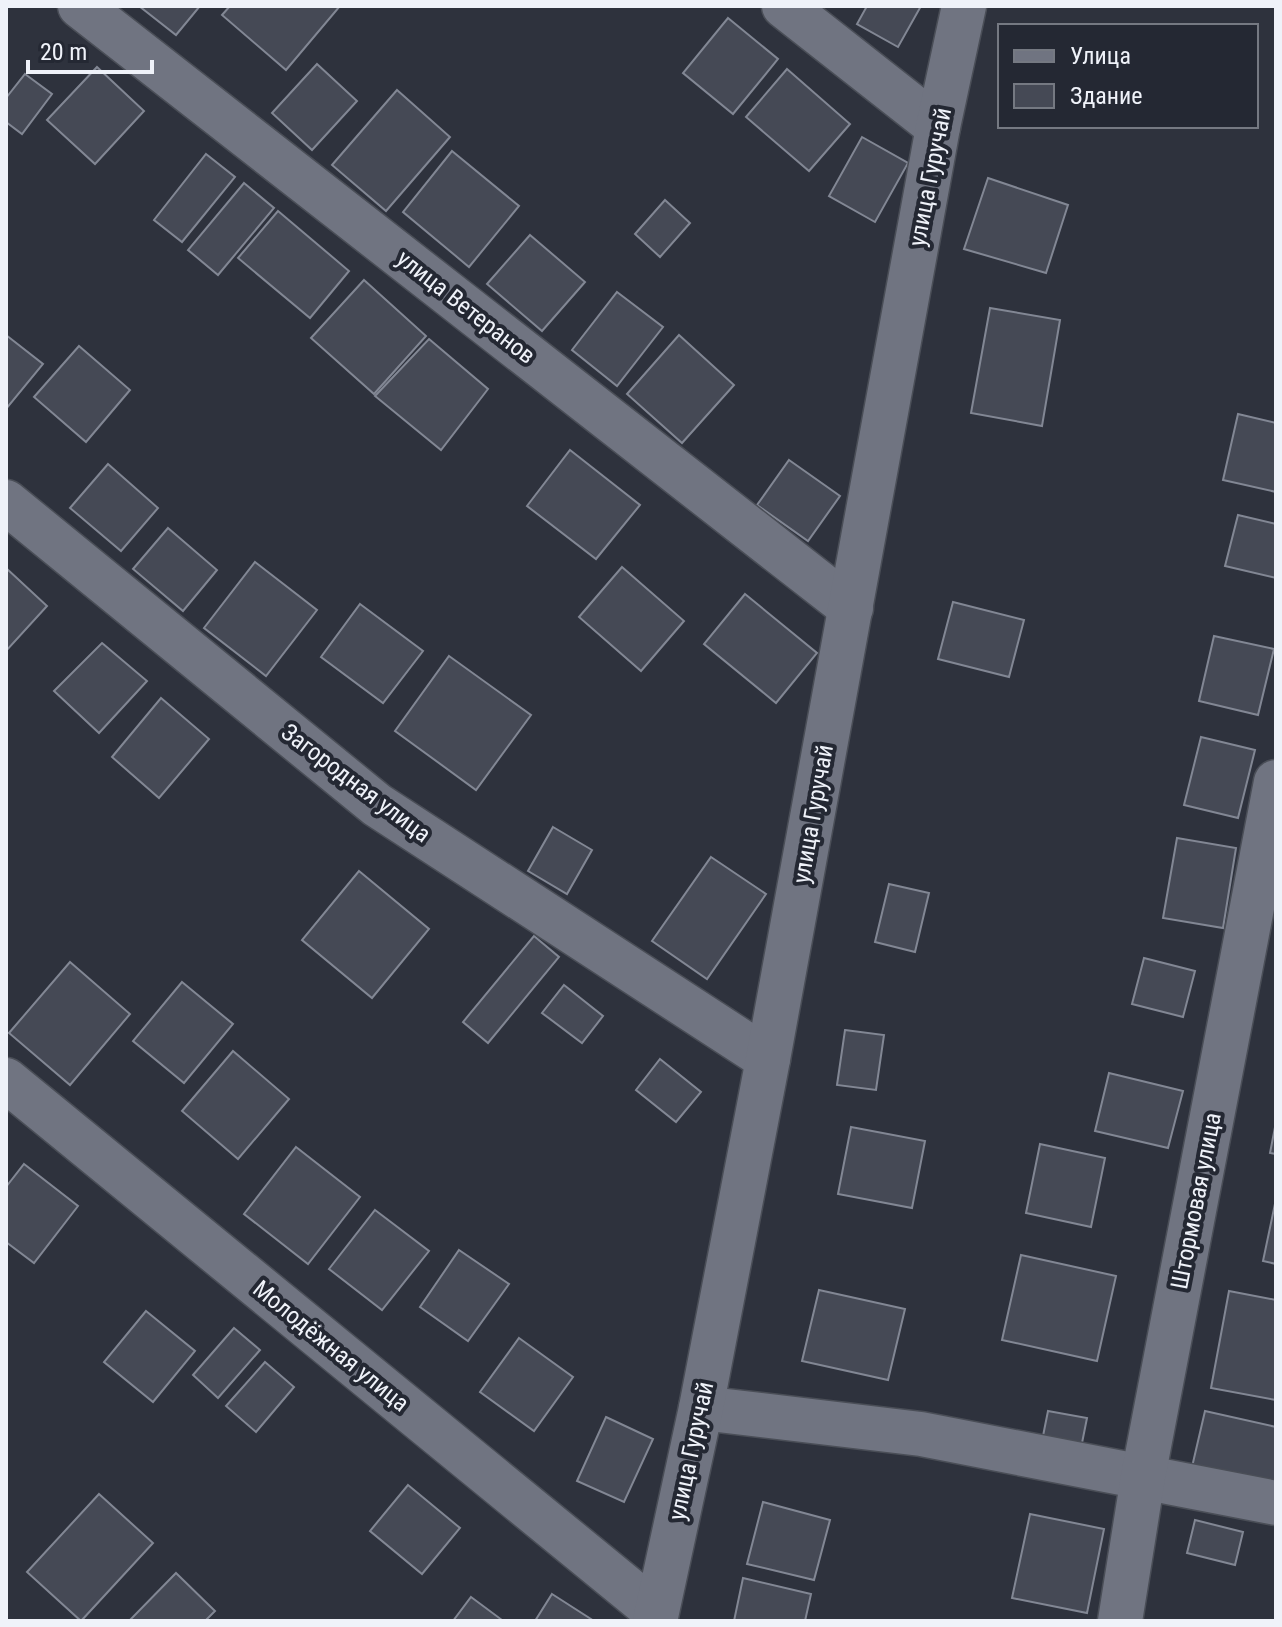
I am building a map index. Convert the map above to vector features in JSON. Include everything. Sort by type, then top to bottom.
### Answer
[{"type":"street","name":"улица Ветеранов","points":[[80,6],[851,608]]},
{"type":"street","points":[[784,6],[938,127]]},
{"type":"street","name":"улица Гуручай","points":[[656,1616],[701,1408],[768,1059],[938,127],[964,6]]},
{"type":"street","name":"Загородная улица","points":[[6,502],[377,805],[768,1059]]},
{"type":"street","name":"Штормовая улица","points":[[1120,1621],[1143,1477],[1276,782]]},
{"type":"street","name":"Молодёжная улица","points":[[6,1080],[656,1616]]},
{"type":"street","points":[[701,1408],[921,1434],[1276,1503]]},
{"type":"building","points":[[139,6],[200,6],[176,35]]},
{"type":"building","points":[[230,6],[340,6],[286,70],[222,15]]},
{"type":"building","points":[[867,6],[921,6],[898,47],[857,24]]},
{"type":"building","points":[[728,18],[778,59],[733,114],[683,73]]},
{"type":"building","points":[[317,64],[357,101],[312,150],[272,113]]},
{"type":"building","points":[[97,67],[144,111],[95,164],[47,120]]},
{"type":"building","points":[[787,69],[850,124],[809,171],[746,117]]},
{"type":"building","points":[[25,74],[52,94],[22,134],[6,122],[6,98]]},
{"type":"building","points":[[397,90],[450,137],[386,211],[332,165]]},
{"type":"building","points":[[862,137],[908,163],[875,222],[829,196]]},
{"type":"building","points":[[452,151],[519,206],[469,267],[403,212]]},
{"type":"building","points":[[206,154],[235,177],[182,242],[154,220]]},
{"type":"building","points":[[988,178],[1068,205],[1046,273],[964,249]]},
{"type":"building","points":[[244,183],[274,208],[218,275],[188,250]]},
{"type":"building","points":[[665,200],[690,223],[660,257],[635,234]]},
{"type":"building","points":[[278,211],[349,271],[310,318],[238,258]]},
{"type":"building","points":[[530,235],[585,282],[542,331],[487,284]]},
{"type":"building","points":[[364,280],[426,336],[374,394],[311,338]]},
{"type":"building","points":[[617,292],[663,327],[617,386],[572,350]]},
{"type":"building","points":[[990,308],[1060,320],[1042,426],[971,413]]},
{"type":"building","points":[[6,335],[43,364],[6,409]]},
{"type":"building","points":[[679,335],[734,385],[682,443],[627,394]]},
{"type":"building","points":[[429,339],[488,389],[441,450],[375,396]]},
{"type":"building","points":[[79,346],[130,390],[86,442],[34,397]]},
{"type":"building","points":[[1238,414],[1276,423],[1276,492],[1223,480]]},
{"type":"building","points":[[570,450],[640,505],[596,559],[527,506]]},
{"type":"building","points":[[789,460],[840,496],[808,541],[757,505]]},
{"type":"building","points":[[108,464],[158,508],[121,551],[70,508]]},
{"type":"building","points":[[1238,515],[1276,524],[1276,578],[1225,566]]},
{"type":"building","points":[[168,528],[217,570],[183,611],[133,569]]},
{"type":"building","points":[[255,562],[317,610],[266,676],[204,628]]},
{"type":"building","points":[[622,567],[684,621],[641,671],[579,617]]},
{"type":"building","points":[[6,568],[47,606],[6,651]]},
{"type":"building","points":[[745,594],[817,653],[776,703],[704,644]]},
{"type":"building","points":[[953,602],[1024,620],[1009,677],[938,659]]},
{"type":"building","points":[[360,604],[423,651],[383,703],[321,657]]},
{"type":"building","points":[[1214,636],[1274,649],[1258,715],[1199,701]]},
{"type":"building","points":[[102,643],[147,681],[99,733],[54,691]]},
{"type":"building","points":[[449,656],[531,715],[476,790],[395,731]]},
{"type":"building","points":[[161,698],[209,739],[159,798],[112,757]]},
{"type":"building","points":[[1201,737],[1255,750],[1238,818],[1184,805]]},
{"type":"building","points":[[553,827],[592,850],[567,894],[528,871]]},
{"type":"building","points":[[1177,838],[1236,848],[1223,928],[1163,918]]},
{"type":"building","points":[[711,857],[766,894],[707,979],[652,941]]},
{"type":"building","points":[[359,871],[429,929],[372,998],[302,940]]},
{"type":"building","points":[[889,884],[929,893],[915,952],[875,942]]},
{"type":"building","points":[[534,936],[559,957],[488,1043],[463,1022]]},
{"type":"building","points":[[1144,958],[1195,971],[1183,1017],[1132,1004]]},
{"type":"building","points":[[70,962],[130,1014],[70,1085],[9,1033]]},
{"type":"building","points":[[182,982],[233,1024],[184,1083],[133,1041]]},
{"type":"building","points":[[564,985],[603,1016],[582,1043],[542,1013]]},
{"type":"building","points":[[845,1030],[884,1035],[876,1090],[837,1085]]},
{"type":"building","points":[[233,1051],[289,1099],[238,1159],[182,1111]]},
{"type":"building","points":[[660,1059],[701,1092],[676,1122],[636,1090]]},
{"type":"building","points":[[1109,1073],[1183,1091],[1168,1148],[1095,1131]]},
{"type":"building","points":[[1276,1122],[1276,1154],[1270,1153]]},
{"type":"building","points":[[851,1127],[925,1141],[912,1208],[838,1194]]},
{"type":"building","points":[[1040,1144],[1105,1158],[1091,1227],[1026,1213]]},
{"type":"building","points":[[296,1147],[360,1197],[308,1264],[244,1214]]},
{"type":"building","points":[[24,1164],[78,1206],[34,1263],[6,1242],[6,1187]]},
{"type":"building","points":[[1276,1199],[1276,1264],[1263,1261]]},
{"type":"building","points":[[375,1210],[429,1251],[382,1310],[329,1269]]},
{"type":"building","points":[[459,1250],[509,1284],[468,1341],[420,1307]]},
{"type":"building","points":[[1021,1255],[1116,1276],[1097,1361],[1002,1340]]},
{"type":"building","points":[[819,1290],[905,1309],[888,1380],[802,1361]]},
{"type":"building","points":[[1229,1291],[1276,1300],[1276,1400],[1211,1388]]},
{"type":"building","points":[[146,1311],[195,1351],[153,1402],[104,1362]]},
{"type":"building","points":[[234,1328],[260,1350],[218,1398],[193,1375]]},
{"type":"building","points":[[519,1338],[573,1377],[534,1431],[480,1392]]},
{"type":"building","points":[[265,1362],[294,1387],[256,1432],[226,1406]]},
{"type":"building","points":[[1048,1411],[1087,1418],[1081,1448],[1042,1441]]},
{"type":"building","points":[[1205,1411],[1276,1427],[1275,1485],[1192,1467]]},
{"type":"building","points":[[606,1417],[653,1439],[624,1502],[577,1481]]},
{"type":"building","points":[[408,1485],[460,1528],[422,1574],[370,1531]]},
{"type":"building","points":[[99,1494],[153,1543],[81,1621],[27,1572]]},
{"type":"building","points":[[763,1502],[830,1520],[814,1580],[747,1564]]},
{"type":"building","points":[[1030,1514],[1104,1529],[1087,1613],[1012,1598]]},
{"type":"building","points":[[1195,1520],[1243,1532],[1235,1565],[1187,1553]]},
{"type":"building","points":[[176,1573],[215,1611],[205,1621],[129,1621]]},
{"type":"building","points":[[743,1578],[811,1594],[805,1621],[734,1621]]},
{"type":"building","points":[[552,1594],[594,1621],[535,1621]]},
{"type":"building","points":[[471,1597],[502,1620],[453,1621]]}]
